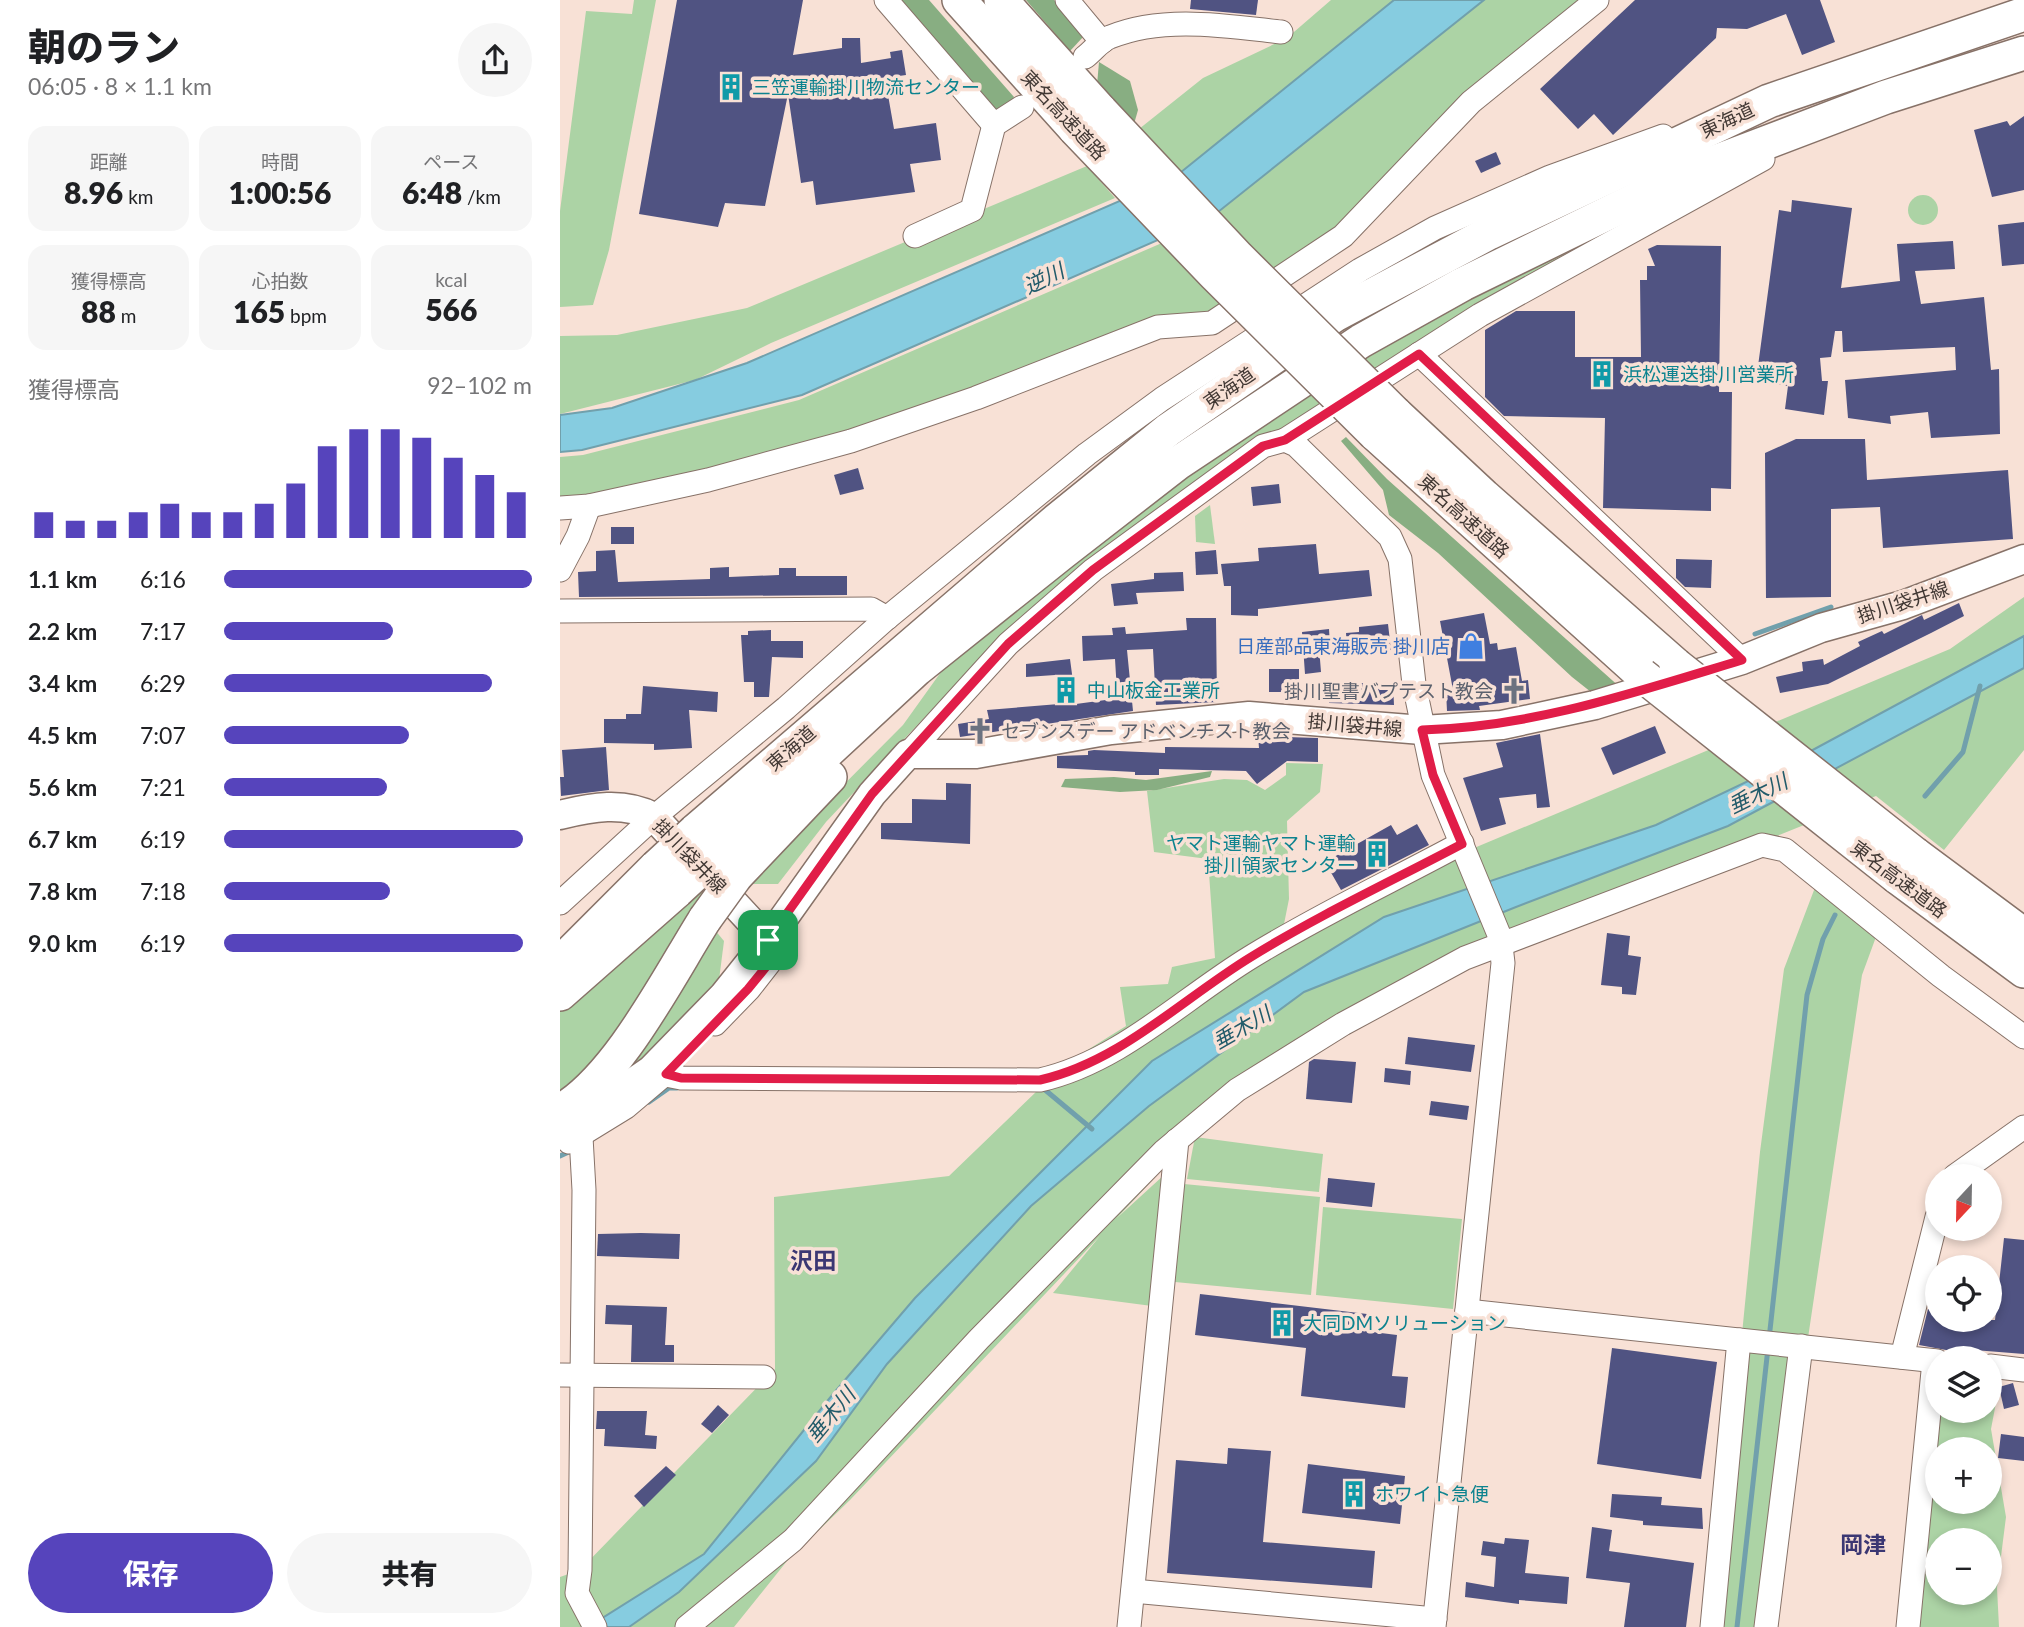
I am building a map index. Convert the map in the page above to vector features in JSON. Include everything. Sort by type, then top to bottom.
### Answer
[{"type":"highway","name":"東名高速道路","points":[[959,0],[1238,257],[1385,424],[1642,675],[1906,866],[2024,935]]},
{"type":"highway","name":"東名高速道路","points":[[1000,0],[1088,120]]},
{"type":"highway","name":"東海道","points":[[716,854],[1058,519],[1168,430],[1335,315],[1489,233],[1769,100],[2024,15]]},
{"type":"highway","name":"東海道","points":[[560,963],[603,922],[666,879],[716,854],[917,669],[1178,464],[1362,341],[1464,284],[1702,167],[1886,97],[2024,53]]},
{"type":"highway","name":"東名高速道路","points":[[1385,424],[1494,505],[2024,971]]},
{"type":"highway","points":[[560,1111],[598,1080],[620,1051],[705,919],[716,854]]},
{"type":"highway","name":"東海道","points":[[560,994],[666,879]]},
{"type":"highway","points":[[560,951],[603,922]]},
{"type":"main road","name":"掛川袋井線","points":[[908,754],[976,754],[1111,730],[1249,716],[1422,730],[1502,725],[1550,716],[1742,660],[1821,628],[1903,605],[2024,559]]},
{"type":"main road","points":[[567,1138],[651,1070],[724,995],[768,940],[864,804],[908,754]]},
{"type":"main road","name":"掛川袋井線","points":[[560,815],[616,806],[640,809],[654,817],[768,940]]},
{"type":"street","points":[[886,0],[994,125]]},
{"type":"street","points":[[1067,0],[1094,50],[1109,37],[1164,25],[1219,25],[1282,32]]},
{"type":"street","points":[[560,508],[589,506],[708,480],[851,442],[976,398],[1158,327],[1212,323],[1343,236],[1471,102],[1597,0]]},
{"type":"street","points":[[908,754],[1008,644],[1093,570],[1263,446],[1285,440],[1479,315],[1748,165],[2024,60]]},
{"type":"street","points":[[560,903],[654,817],[786,708],[887,618],[1087,454],[1211,366],[1360,270],[1435,228],[1550,177],[1769,100]]},
{"type":"street","points":[[915,236],[972,211],[994,125],[1022,107]]},
{"type":"street","points":[[1419,354],[1742,660]]},
{"type":"street","points":[[1133,1591],[1434,1623],[1503,963],[1501,941],[1433,775],[1422,730],[1400,559],[1390,537],[1296,445],[1285,440]]},
{"type":"street","points":[[560,570],[578,536],[589,506]]},
{"type":"street","points":[[560,611],[871,609],[887,618]]},
{"type":"street","points":[[687,1627],[793,1540],[979,1339],[1177,1140],[1237,1090],[1343,1024],[1501,941],[1762,845],[1785,850],[1941,976],[2024,1037]]},
{"type":"street","points":[[666,1074],[681,1078],[1040,1080],[1066,1074],[1103,1057],[1250,958],[1465,850]]},
{"type":"street","points":[[595,1627],[577,1593],[580,1570],[571,1375],[584,1190],[567,1138],[626,1107],[666,1074],[748,989],[774,957],[768,940]]},
{"type":"street","points":[[1972,1164],[2024,1127]]},
{"type":"street","points":[[1129,1627],[1177,1140]]},
{"type":"street","points":[[1902,1357],[1931,1241]]},
{"type":"street","points":[[1467,1311],[1925,1360]]},
{"type":"street","points":[[1712,1627],[1746,1341]]},
{"type":"street","points":[[1766,1627],[1797,1346]]},
{"type":"street","points":[[2002,1367],[2024,1370]]},
{"type":"street","points":[[571,1375],[764,1377]]},
{"type":"street","points":[[1908,1627],[1929,1423]]},
{"type":"green space","points":[[634,0],[656,0],[609,250],[593,305],[560,307],[560,211],[586,11],[632,14]]},
{"type":"green space","points":[[897,0],[929,0],[1014,97],[1008,110],[993,112]]},
{"type":"green space","points":[[1026,0],[1054,0],[1084,36],[1070,51]]},
{"type":"green space","points":[[1331,0],[1585,0],[1342,237],[1208,318],[851,441],[589,506],[569,519],[560,520],[560,457],[583,455],[799,400],[1222,217],[1139,129],[1203,78],[1287,38]]},
{"type":"green space","points":[[1099,62],[1130,81],[1138,110],[1134,124],[1097,85]]},
{"type":"green space","points":[[1734,164],[1288,432],[956,684],[826,822],[778,884],[745,884],[903,725],[951,658],[1066,560],[1375,344]]},
{"type":"green space","points":[[1087,166],[1115,198],[771,343],[695,380],[560,414],[560,336],[617,335],[747,308]]},
{"type":"green space","points":[[1923,195],[1934,199],[1938,210],[1934,221],[1923,225],[1912,221],[1908,210],[1912,199]]},
{"type":"green space","points":[[1346,437],[1387,479],[1622,689],[1596,696],[1438,553],[1389,515],[1383,490],[1341,441]]},
{"type":"green space","points":[[1210,505],[1215,544],[1196,542],[1195,516]]},
{"type":"green space","points":[[2024,597],[2024,750],[1944,850],[1876,796],[1636,893],[1403,992],[1237,1090],[1117,1218],[1164,1175],[1152,1306],[1053,1293],[1100,1236],[850,1500],[787,1561],[734,1627],[560,1627],[560,1577],[580,1570],[775,1369],[774,1197],[949,1176],[1065,1064],[1126,1026],[1120,987],[1168,984],[1172,967],[1215,958],[1208,859],[1154,852],[1147,791],[1224,779],[1247,780],[1265,790],[1286,775],[1286,763],[1323,764],[1320,792],[1287,821],[1289,899],[1281,939],[1381,887],[1950,649]]},
{"type":"green space","points":[[1212,771],[1210,777],[1157,790],[1120,792],[1061,787],[1065,779],[1114,777],[1146,780]]},
{"type":"green space","points":[[828,773],[627,1022],[560,1101],[560,1009]]},
{"type":"green space","points":[[1819,877],[1880,926],[1862,975],[1765,1627],[1713,1627],[1760,1152],[1784,969]]},
{"type":"green space","points":[[714,929],[724,941],[719,980],[651,1059],[616,1079]]},
{"type":"green space","points":[[1195,1137],[1323,1154],[1319,1192],[1187,1179]]},
{"type":"green space","points":[[1184,1184],[1320,1197],[1311,1295],[1175,1282]]},
{"type":"green space","points":[[1323,1207],[1462,1219],[1453,1309],[1316,1295]]},
{"type":"green space","points":[[1935,1423],[1992,1423],[1992,1437],[1934,1437]]},
{"type":"green space","points":[[2002,1494],[2006,1517],[2002,1549],[2002,1528],[1925,1528],[1925,1605],[1998,1605],[1999,1627],[1910,1627],[1925,1506],[1925,1514],[2002,1514]]},
{"type":"water","name":"逆川","points":[[1394,0],[1484,0],[1213,216],[802,395],[582,450],[560,452],[560,415],[612,408],[747,363],[1175,177]]},
{"type":"water","name":"垂木川","points":[[2024,636],[2024,668],[1728,826],[1304,992],[1149,1106],[1031,1206],[887,1364],[816,1461],[679,1592],[629,1627],[588,1627],[704,1554],[833,1394],[915,1298],[1152,1061],[1384,917],[1656,825],[1809,752]]},
{"type":"building","name":"三笠運輸掛川物流センター","points":[[677,0],[803,0],[793,55],[842,48],[842,38],[860,38],[861,63],[891,58],[890,52],[902,50],[906,75],[885,78],[894,129],[936,123],[941,160],[910,164],[915,192],[816,205],[813,181],[801,183],[788,94],[765,206],[725,203],[718,227],[639,214]]},
{"type":"building","points":[[1191,0],[1258,0],[1256,15],[1190,9]]},
{"type":"building","points":[[1635,0],[1820,0],[1835,42],[1802,55],[1786,14],[1747,29],[1717,28],[1716,38],[1613,135],[1594,114],[1578,129],[1540,89]]},
{"type":"building","points":[[2024,116],[2024,190],[1992,197],[1974,130],[2007,121],[2010,126]]},
{"type":"building","points":[[1496,152],[1501,164],[1481,173],[1475,161]]},
{"type":"building","points":[[1792,200],[1852,208],[1841,288],[1900,281],[1897,244],[1953,241],[1955,269],[1915,271],[1921,304],[1984,297],[1991,370],[1999,369],[2000,434],[1931,438],[1928,412],[1890,416],[1891,424],[1848,418],[1845,380],[1956,370],[1955,347],[1843,352],[1842,331],[1835,331],[1831,357],[1820,358],[1822,381],[1828,381],[1824,415],[1785,409],[1788,386],[1756,381],[1779,210],[1791,212]]},
{"type":"building","points":[[2024,222],[2024,264],[2002,266],[1998,225]]},
{"type":"building","name":"浜松運送掛川営業所","points":[[1657,245],[1721,246],[1719,392],[1732,392],[1731,489],[1711,488],[1711,511],[1603,508],[1605,418],[1504,416],[1485,397],[1485,330],[1516,311],[1575,311],[1575,357],[1641,357],[1640,280],[1647,280],[1647,266],[1655,266],[1648,249]]},
{"type":"building","points":[[1796,439],[1865,439],[1867,480],[2008,470],[2013,539],[1883,548],[1880,507],[1831,509],[1831,597],[1766,598],[1765,453]]},
{"type":"building","points":[[858,468],[864,489],[840,495],[834,475]]},
{"type":"building","points":[[1279,484],[1281,503],[1253,506],[1251,487]]},
{"type":"building","points":[[611,527],[634,527],[634,544],[611,544]]},
{"type":"building","points":[[1316,544],[1319,574],[1369,570],[1372,596],[1258,609],[1258,616],[1231,615],[1231,586],[1224,586],[1221,564],[1259,561],[1258,548]]},
{"type":"building","points":[[615,550],[618,582],[710,579],[710,568],[729,567],[729,577],[779,575],[779,568],[796,568],[796,576],[847,576],[847,595],[579,597],[578,572],[596,571],[596,551]]},
{"type":"building","points":[[1216,550],[1218,574],[1196,575],[1195,552]]},
{"type":"building","points":[[1676,559],[1712,560],[1711,588],[1685,587],[1676,578]]},
{"type":"building","points":[[1183,572],[1184,591],[1136,593],[1138,604],[1114,606],[1111,584],[1154,579],[1154,573]]},
{"type":"building","points":[[1959,603],[1964,616],[1931,633],[1828,684],[1780,693],[1776,677],[1803,671],[1802,662],[1823,659],[1824,665],[1860,646],[1858,642],[1882,631],[1884,634],[1922,615],[1924,620]]},
{"type":"building","points":[[1484,613],[1490,644],[1497,643],[1498,650],[1516,647],[1522,681],[1528,680],[1530,699],[1479,706],[1480,710],[1447,711],[1446,691],[1453,690],[1440,621]]},
{"type":"building","points":[[1186,618],[1216,618],[1217,702],[1156,705],[1153,649],[1127,650],[1133,711],[960,737],[958,724],[989,719],[987,710],[1059,704],[1055,675],[1026,677],[1026,664],[1070,659],[1076,704],[1113,699],[1112,692],[1117,692],[1115,659],[1083,661],[1082,636],[1113,635],[1112,628],[1125,627],[1126,634],[1187,630]]},
{"type":"building","points":[[1388,624],[1391,650],[1362,653],[1361,645],[1347,647],[1346,633],[1359,632],[1359,627]]},
{"type":"building","points":[[1329,629],[1330,646],[1319,647],[1321,672],[1305,674],[1302,632]]},
{"type":"building","points":[[771,630],[771,641],[803,641],[803,658],[772,657],[769,697],[754,697],[754,682],[744,682],[741,635],[748,635],[748,631]]},
{"type":"building","points":[[1269,669],[1299,669],[1299,692],[1269,692]]},
{"type":"building","points":[[1329,682],[1393,684],[1394,705],[1329,703]]},
{"type":"building","points":[[643,686],[718,692],[717,712],[689,710],[692,748],[654,750],[654,744],[604,743],[604,719],[626,719],[626,714],[641,714]]},
{"type":"building","points":[[1655,726],[1666,753],[1613,775],[1601,748]]},
{"type":"building","points":[[1540,734],[1550,807],[1537,808],[1536,794],[1499,798],[1506,824],[1481,831],[1463,778],[1503,767],[1496,743]]},
{"type":"building","points":[[1258,736],[1318,738],[1318,762],[1287,761],[1257,784],[1246,771],[1159,769],[1159,775],[1135,775],[1135,772],[1057,768],[1057,756],[1088,755],[1088,751],[1094,750],[1165,753],[1165,747],[1259,748]]},
{"type":"building","points":[[606,747],[609,790],[561,796],[560,777],[564,777],[562,750]]},
{"type":"building","points":[[946,783],[971,784],[970,844],[881,839],[881,823],[912,823],[912,799],[946,800]]},
{"type":"building","name":"ヤマト運輸ヤマト運輸 掛川領家センター","points":[[1417,824],[1429,845],[1341,890],[1325,862],[1391,825],[1397,835]]},
{"type":"building","points":[[1607,933],[1630,936],[1628,955],[1641,957],[1636,995],[1622,994],[1622,987],[1601,985]]},
{"type":"building","points":[[1408,1037],[1475,1045],[1471,1072],[1405,1064]]},
{"type":"building","points":[[1314,1059],[1356,1062],[1352,1103],[1306,1099],[1309,1062]]},
{"type":"building","points":[[1385,1068],[1411,1071],[1410,1085],[1384,1082]]},
{"type":"building","points":[[1431,1101],[1469,1106],[1467,1120],[1429,1115]]},
{"type":"building","points":[[1328,1178],[1375,1183],[1372,1207],[1326,1202]]},
{"type":"building","points":[[598,1234],[680,1234],[679,1259],[597,1256]]},
{"type":"building","points":[[2004,1238],[2024,1240],[2024,1354],[2002,1352],[2002,1346],[1919,1345],[1925,1321],[1925,1332],[2002,1332]]},
{"type":"building","name":"大同DMソリューション","points":[[1200,1294],[1367,1314],[1365,1331],[1397,1335],[1392,1376],[1408,1377],[1405,1408],[1301,1396],[1306,1348],[1195,1335]]},
{"type":"building","points":[[606,1305],[667,1307],[665,1345],[674,1345],[674,1362],[631,1362],[632,1325],[605,1324]]},
{"type":"building","points":[[1612,1348],[1717,1362],[1701,1479],[1597,1464]]},
{"type":"building","points":[[2013,1383],[2019,1405],[2004,1409],[2002,1386]]},
{"type":"building","points":[[718,1405],[729,1415],[712,1433],[701,1424]]},
{"type":"building","points":[[597,1411],[647,1411],[645,1435],[657,1436],[656,1449],[604,1446],[605,1429],[596,1429]]},
{"type":"building","points":[[2001,1434],[2024,1437],[2024,1461],[2002,1458]]},
{"type":"building","points":[[1228,1448],[1271,1451],[1263,1542],[1375,1551],[1372,1588],[1167,1573],[1176,1460],[1227,1464]]},
{"type":"building","name":"ホワイト急便","points":[[1308,1464],[1405,1476],[1400,1524],[1302,1513]]},
{"type":"building","points":[[666,1466],[676,1475],[644,1507],[634,1496]]},
{"type":"building","points":[[1612,1494],[1662,1497],[1661,1505],[1702,1508],[1703,1529],[1643,1525],[1643,1521],[1610,1517]]},
{"type":"building","points":[[1592,1527],[1612,1530],[1609,1551],[1694,1563],[1686,1627],[1624,1627],[1630,1583],[1586,1578]]},
{"type":"building","points":[[1505,1538],[1529,1540],[1525,1573],[1569,1577],[1567,1604],[1519,1600],[1519,1604],[1465,1597],[1466,1582],[1494,1587],[1496,1557],[1481,1555],[1483,1541],[1504,1544]]},
{"type":"waterway","points":[[1755,634],[1831,607]]},
{"type":"waterway","points":[[1925,796],[1963,752],[1980,686]]},
{"type":"waterway","points":[[1769,1339],[1807,995],[1823,939],[1835,915]]},
{"type":"waterway","points":[[649,1102],[669,1088],[677,1088]]},
{"type":"waterway","points":[[1044,1089],[1092,1129]]},
{"type":"waterway","points":[[560,1156],[573,1150]]},
{"type":"waterway","points":[[1737,1627],[1768,1348]]},
{"type":"place","name":"三笠運輸掛川物流センター","points":[[731,87]]},
{"type":"place","name":"浜松運送掛川営業所","points":[[1602,374]]},
{"type":"place","name":"日産部品東海販売 掛川店","points":[[1471,646]]},
{"type":"place","name":"中山板金工業所","points":[[1066,690]]},
{"type":"place","name":"掛川聖書バプテスト教会","points":[[1514,691]]},
{"type":"place","name":"セブンスデー アドベンチスト教会","points":[[980,731]]},
{"type":"place","name":"ヤマト運輸ヤマト運輸 掛川領家センター","points":[[1377,854]]},
{"type":"place","name":"大同DMソリューション","points":[[1282,1323]]},
{"type":"place","name":"ホワイト急便","points":[[1354,1494]]},
{"type":"district","name":"沢田","points":[[813,1261]]},
{"type":"district","name":"岡津","points":[[1863,1545]]},
{"type":"route","points":[[1419,354],[1742,660],[1550,716],[1502,725],[1422,730],[1433,775],[1462,844],[1364,894],[1250,958],[1103,1057],[1066,1074],[1040,1080],[681,1078],[666,1074],[748,989],[774,957],[768,940],[791,903],[872,794],[963,690],[1008,644],[1093,570],[1263,446],[1285,440],[1419,354]]}]
